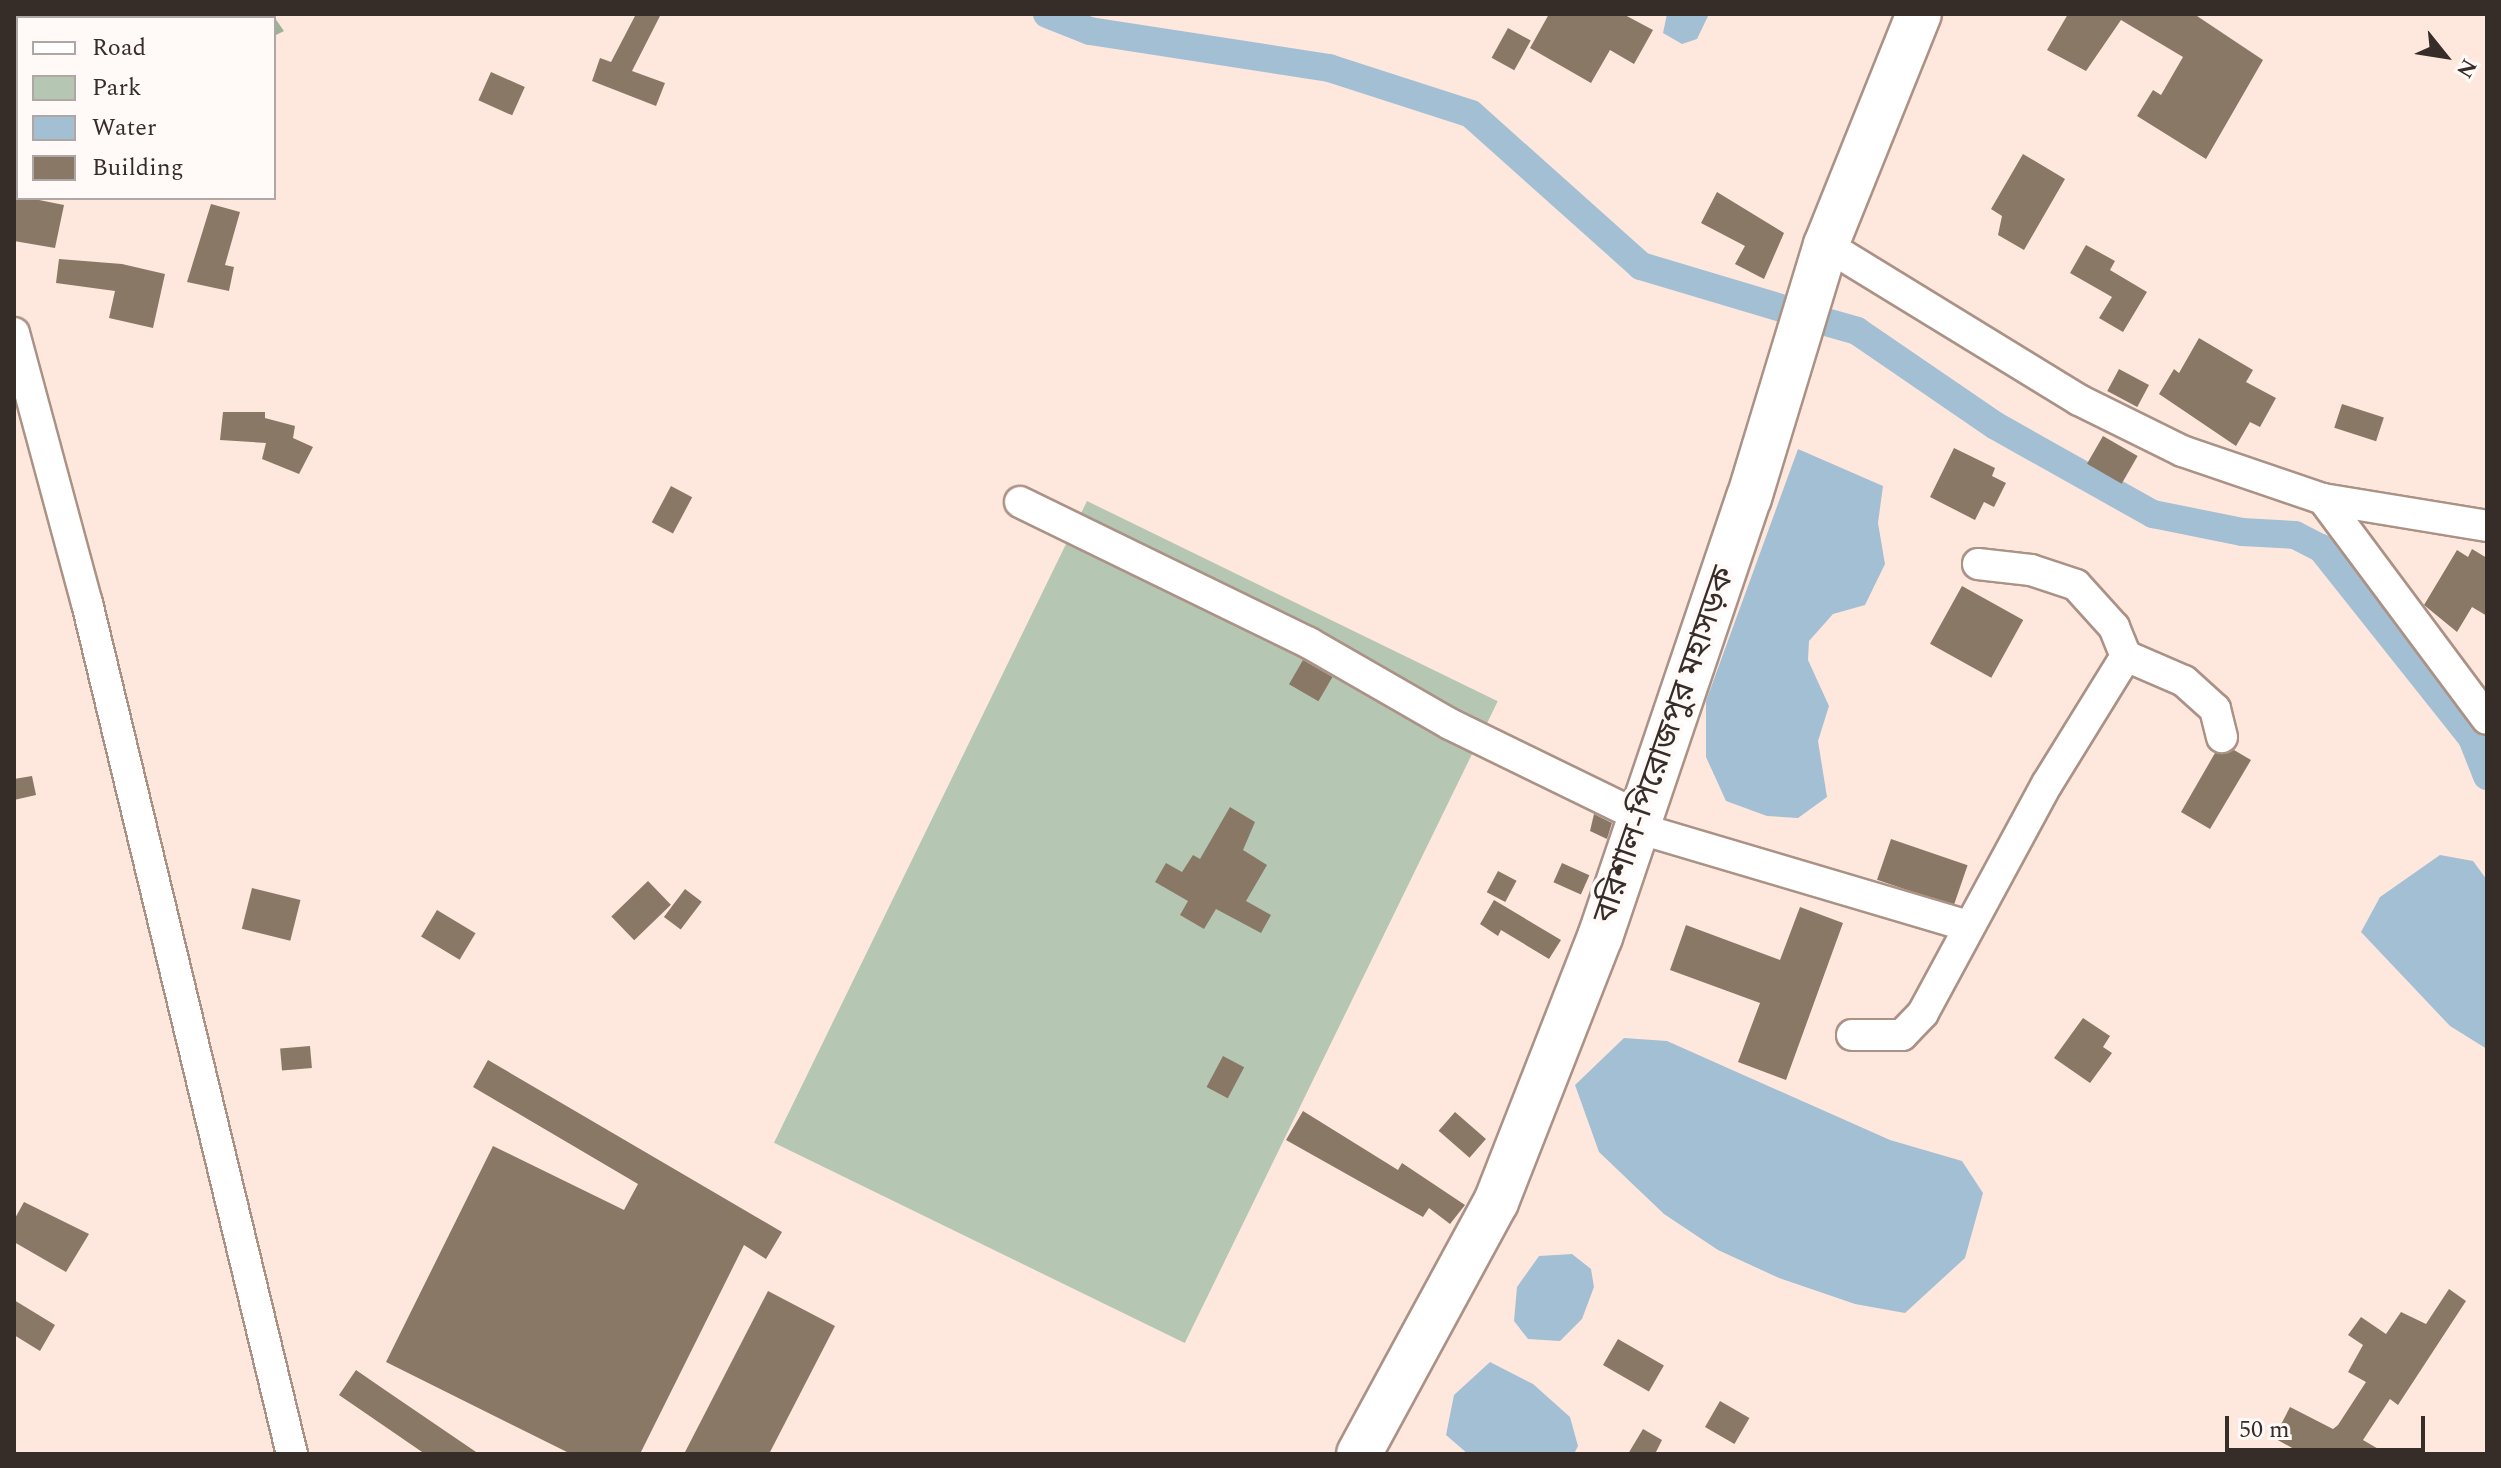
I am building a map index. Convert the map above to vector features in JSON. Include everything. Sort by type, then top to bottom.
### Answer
[{"type":"highway","name":"বরিশাল-পিরোজপুর মহাসড়ক","points":[[1359,1454],[1496,1202],[1639,822],[1749,498],[1826,245],[1919,14]]},
{"type":"street","points":[[1826,245],[2079,400],[2182,451],[2323,499],[2487,526]]},
{"type":"street","points":[[14,333],[94,633],[292,1454]]},
{"type":"street","points":[[2323,499],[2487,719]]},
{"type":"street","points":[[1020,502],[1309,643],[1450,724],[1639,822],[1967,926]]},
{"type":"street","points":[[1978,564],[2031,570],[2076,585],[2114,627],[2126,656],[2184,681],[2215,709],[2222,737]]},
{"type":"street","points":[[1852,1035],[1902,1035],[1923,1013],[1967,926],[2126,656]]},
{"type":"green space","points":[[14,14],[272,14],[273,16],[16,16],[14,204]]},
{"type":"green space","points":[[276,20],[284,31],[276,35]]},
{"type":"green space","points":[[1087,501],[1498,701],[1185,1343],[774,1143]]},
{"type":"water","points":[[1667,14],[1709,14],[1697,39],[1682,44],[1663,33]]},
{"type":"water","points":[[1798,449],[1883,486],[1878,523],[1885,564],[1865,605],[1833,614],[1809,641],[1808,660],[1829,706],[1818,741],[1827,797],[1798,818],[1767,816],[1726,801],[1706,757],[1706,701]]},
{"type":"water","points":[[2440,855],[2473,861],[2487,880],[2487,1049],[2450,1026],[2361,932],[2380,897]]},
{"type":"water","points":[[1624,1038],[1667,1041],[1890,1140],[1962,1161],[1983,1193],[1965,1258],[1905,1313],[1855,1304],[1779,1278],[1718,1250],[1664,1214],[1599,1152],[1575,1085]]},
{"type":"water","points":[[1572,1254],[1591,1269],[1594,1287],[1582,1319],[1560,1341],[1528,1339],[1514,1321],[1517,1287],[1539,1256]]},
{"type":"water","points":[[1490,1362],[1533,1384],[1570,1417],[1578,1446],[1574,1454],[1468,1454],[1446,1435],[1454,1395]]},
{"type":"building","points":[[636,14],[661,14],[632,71],[665,83],[656,106],[592,81],[600,58],[611,62]]},
{"type":"building","points":[[1549,14],[1623,14],[1653,30],[1634,64],[1610,50],[1591,83],[1530,48]]},
{"type":"building","points":[[2068,14],[2194,14],[2263,60],[2206,159],[2137,116],[2153,90],[2161,95],[2183,57],[2121,20],[2086,71],[2047,50]]},
{"type":"building","points":[[1508,28],[1531,41],[1514,70],[1492,58]]},
{"type":"building","points":[[491,72],[525,87],[512,115],[478,100]]},
{"type":"building","points":[[2023,154],[2065,179],[2024,250],[1998,235],[2002,216],[1991,209]]},
{"type":"building","points":[[1717,192],[1784,233],[1764,279],[1735,264],[1745,246],[1701,223]]},
{"type":"building","points":[[14,195],[16,200],[64,205],[55,248],[14,241]]},
{"type":"building","points":[[211,204],[240,212],[225,265],[234,267],[229,291],[187,282]]},
{"type":"building","points":[[2086,245],[2115,261],[2110,270],[2147,292],[2123,332],[2099,318],[2112,297],[2070,273]]},
{"type":"building","points":[[59,259],[122,264],[165,274],[153,328],[109,318],[115,291],[56,283]]},
{"type":"building","points":[[2199,338],[2253,370],[2246,382],[2276,398],[2260,427],[2250,422],[2236,446],[2159,394],[2174,369],[2179,373]]},
{"type":"building","points":[[2119,369],[2149,385],[2137,407],[2107,391]]},
{"type":"building","points":[[2342,404],[2384,418],[2376,441],[2334,428]]},
{"type":"building","points":[[223,412],[265,412],[265,418],[295,426],[293,438],[313,447],[299,474],[262,459],[266,443],[220,440]]},
{"type":"building","points":[[2103,436],[2138,456],[2122,484],[2087,464]]},
{"type":"building","points":[[1954,448],[1995,468],[1992,476],[2006,483],[1994,507],[1984,502],[1975,520],[1930,497]]},
{"type":"building","points":[[671,486],[692,497],[673,533],[652,522]]},
{"type":"building","points":[[2472,549],[2487,558],[2487,616],[2472,607],[2457,632],[2424,605],[2457,550],[2468,557]]},
{"type":"building","points":[[1962,586],[2023,620],[1991,678],[1930,644]]},
{"type":"building","points":[[1303,660],[1332,677],[1318,701],[1289,684]]},
{"type":"building","points":[[2234,750],[2251,760],[2210,829],[2181,812],[2215,753]]},
{"type":"building","points":[[32,776],[36,795],[14,800],[14,779]]},
{"type":"building","points":[[1230,807],[1255,822],[1243,850],[1267,865],[1246,901],[1271,915],[1261,933],[1216,909],[1204,929],[1180,915],[1188,901],[1155,882],[1166,863],[1182,872],[1193,855],[1200,859]]},
{"type":"building","points":[[1594,814],[1612,823],[1607,839],[1590,831]]},
{"type":"building","points":[[1891,839],[1968,865],[1954,906],[1877,880]]},
{"type":"building","points":[[1562,863],[1589,875],[1581,894],[1553,882]]},
{"type":"building","points":[[1498,871],[1517,881],[1505,902],[1487,892]]},
{"type":"building","points":[[648,881],[671,905],[634,940],[611,916]]},
{"type":"building","points":[[252,888],[301,900],[290,941],[242,929]]},
{"type":"building","points":[[685,889],[702,902],[681,930],[664,917]]},
{"type":"building","points":[[1494,900],[1561,940],[1549,959],[1501,930],[1498,936],[1480,924]]},
{"type":"building","points":[[1800,907],[1843,923],[1786,1080],[1738,1062],[1760,1003],[1670,970],[1686,925],[1780,960]]},
{"type":"building","points":[[437,910],[476,933],[460,960],[421,937]]},
{"type":"building","points":[[2083,1018],[2110,1036],[2103,1047],[2112,1053],[2090,1083],[2054,1058]]},
{"type":"building","points":[[310,1046],[312,1068],[282,1071],[280,1049]]},
{"type":"building","points":[[1223,1056],[1244,1067],[1228,1098],[1207,1087]]},
{"type":"building","points":[[488,1060],[782,1232],[766,1259],[744,1245],[640,1454],[571,1454],[386,1362],[493,1146],[624,1210],[638,1184],[473,1087]]},
{"type":"building","points":[[1303,1111],[1398,1170],[1402,1163],[1465,1205],[1450,1224],[1429,1208],[1423,1217],[1286,1140]]},
{"type":"building","points":[[1455,1112],[1486,1139],[1470,1158],[1439,1131]]},
{"type":"building","points":[[24,1202],[89,1234],[66,1272],[14,1242],[14,1220]]},
{"type":"building","points":[[2449,1289],[2466,1301],[2398,1405],[2390,1399],[2363,1440],[2387,1454],[2303,1454],[2274,1438],[2290,1407],[2333,1429],[2338,1425],[2366,1382],[2348,1372],[2363,1345],[2348,1335],[2361,1317],[2386,1334],[2401,1312],[2426,1324]]},
{"type":"building","points":[[768,1291],[835,1326],[769,1454],[684,1454]]},
{"type":"building","points":[[14,1300],[55,1325],[40,1351],[14,1335]]},
{"type":"building","points":[[1618,1339],[1664,1366],[1649,1391],[1603,1365]]},
{"type":"building","points":[[356,1370],[479,1454],[425,1454],[339,1395]]},
{"type":"building","points":[[1720,1401],[1749,1418],[1734,1444],[1705,1427]]},
{"type":"building","points":[[1643,1429],[1662,1440],[1655,1454],[1628,1454]]},
{"type":"waterway","points":[[1047,14],[1090,31],[1329,68],[1471,114],[1641,266],[1781,308]]},
{"type":"waterway","points":[[1826,322],[1857,331],[1996,426],[2153,514],[2242,532],[2295,535],[2321,548],[2472,738],[2487,776]]}]
